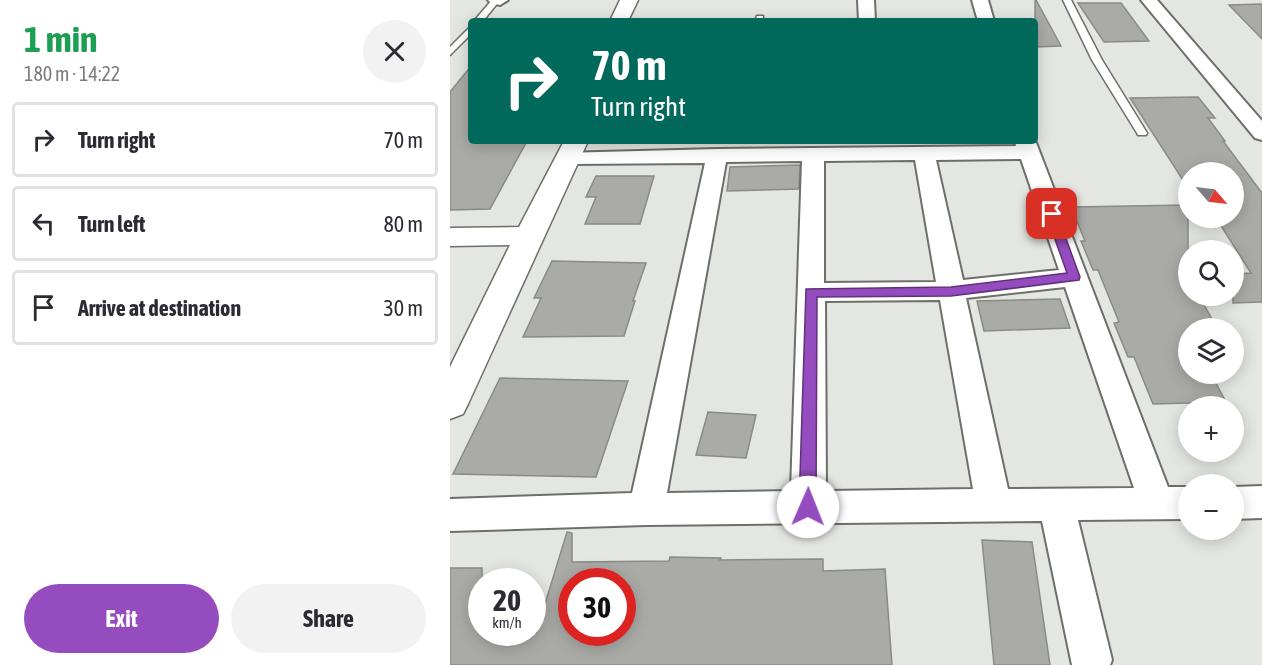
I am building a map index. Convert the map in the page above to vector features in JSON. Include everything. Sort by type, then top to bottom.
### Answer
[{"type":"street","points":[[620,18],[629,0]]},
{"type":"street","points":[[633,18],[642,0]]},
{"type":"street","points":[[866,0],[867,18]]},
{"type":"street","points":[[980,0],[985,18]]},
{"type":"street","points":[[1149,0],[1262,134]]},
{"type":"street","points":[[450,361],[568,146],[717,155],[924,153],[1027,146],[1074,277],[1172,503],[646,509],[450,514]]},
{"type":"street","points":[[924,153],[994,506]]},
{"type":"street","points":[[808,507],[813,154]]},
{"type":"street","points":[[646,509],[717,155]]},
{"type":"street","points":[[450,237],[520,236]]},
{"type":"street","points":[[450,405],[520,236]]},
{"type":"street","points":[[811,292],[951,291],[1074,277]]},
{"type":"street","points":[[1244,503],[1262,502]]},
{"type":"street","points":[[1057,505],[1091,660]]},
{"type":"lane","points":[[481,18],[498,0]]},
{"type":"lane","points":[[1067,0],[1097,60],[1142,133]]},
{"type":"lane","points":[[450,52],[468,32]]},
{"type":"building","points":[[1036,0],[1061,46],[1038,47],[1038,18],[1035,18]]},
{"type":"building","points":[[1078,3],[1121,3],[1149,41],[1104,42]]},
{"type":"building","points":[[1262,4],[1262,39],[1229,5]]},
{"type":"building","points":[[468,70],[468,144],[525,144],[490,209],[450,210],[450,92]]},
{"type":"building","points":[[1198,97],[1215,118],[1208,118],[1239,162],[1178,162],[1178,172],[1130,98]]},
{"type":"building","points":[[800,165],[799,189],[727,191],[730,167]]},
{"type":"building","points":[[1244,169],[1262,193],[1262,302],[1244,303],[1244,273],[1251,273],[1244,262],[1244,240],[1230,240],[1222,228],[1244,228]]},
{"type":"building","points":[[596,176],[654,176],[640,224],[585,224],[596,197],[586,197]]},
{"type":"building","points":[[1178,205],[1178,228],[1188,228],[1188,240],[1178,240],[1178,306],[1205,306],[1211,318],[1178,318],[1178,384],[1216,384],[1223,396],[1178,396],[1178,403],[1153,404],[1134,357],[1128,357],[1114,323],[1119,322],[1098,270],[1093,270],[1081,241],[1085,241],[1071,207]]},
{"type":"building","points":[[552,261],[646,263],[624,336],[523,337],[541,298],[534,298]]},
{"type":"building","points":[[1060,299],[1070,328],[984,331],[977,301]]},
{"type":"building","points":[[500,378],[628,381],[596,477],[453,474]]},
{"type":"building","points":[[708,412],[756,415],[746,458],[696,455]]},
{"type":"building","points":[[567,532],[572,533],[572,562],[669,561],[670,557],[721,558],[720,560],[823,559],[823,571],[885,569],[892,665],[450,665],[450,568],[468,568],[468,646],[546,646],[546,600]]},
{"type":"building","points":[[982,540],[1032,542],[1050,665],[994,665]]},
{"type":"route","points":[[808,507],[811,292],[951,291],[1074,277],[1052,214]]}]
